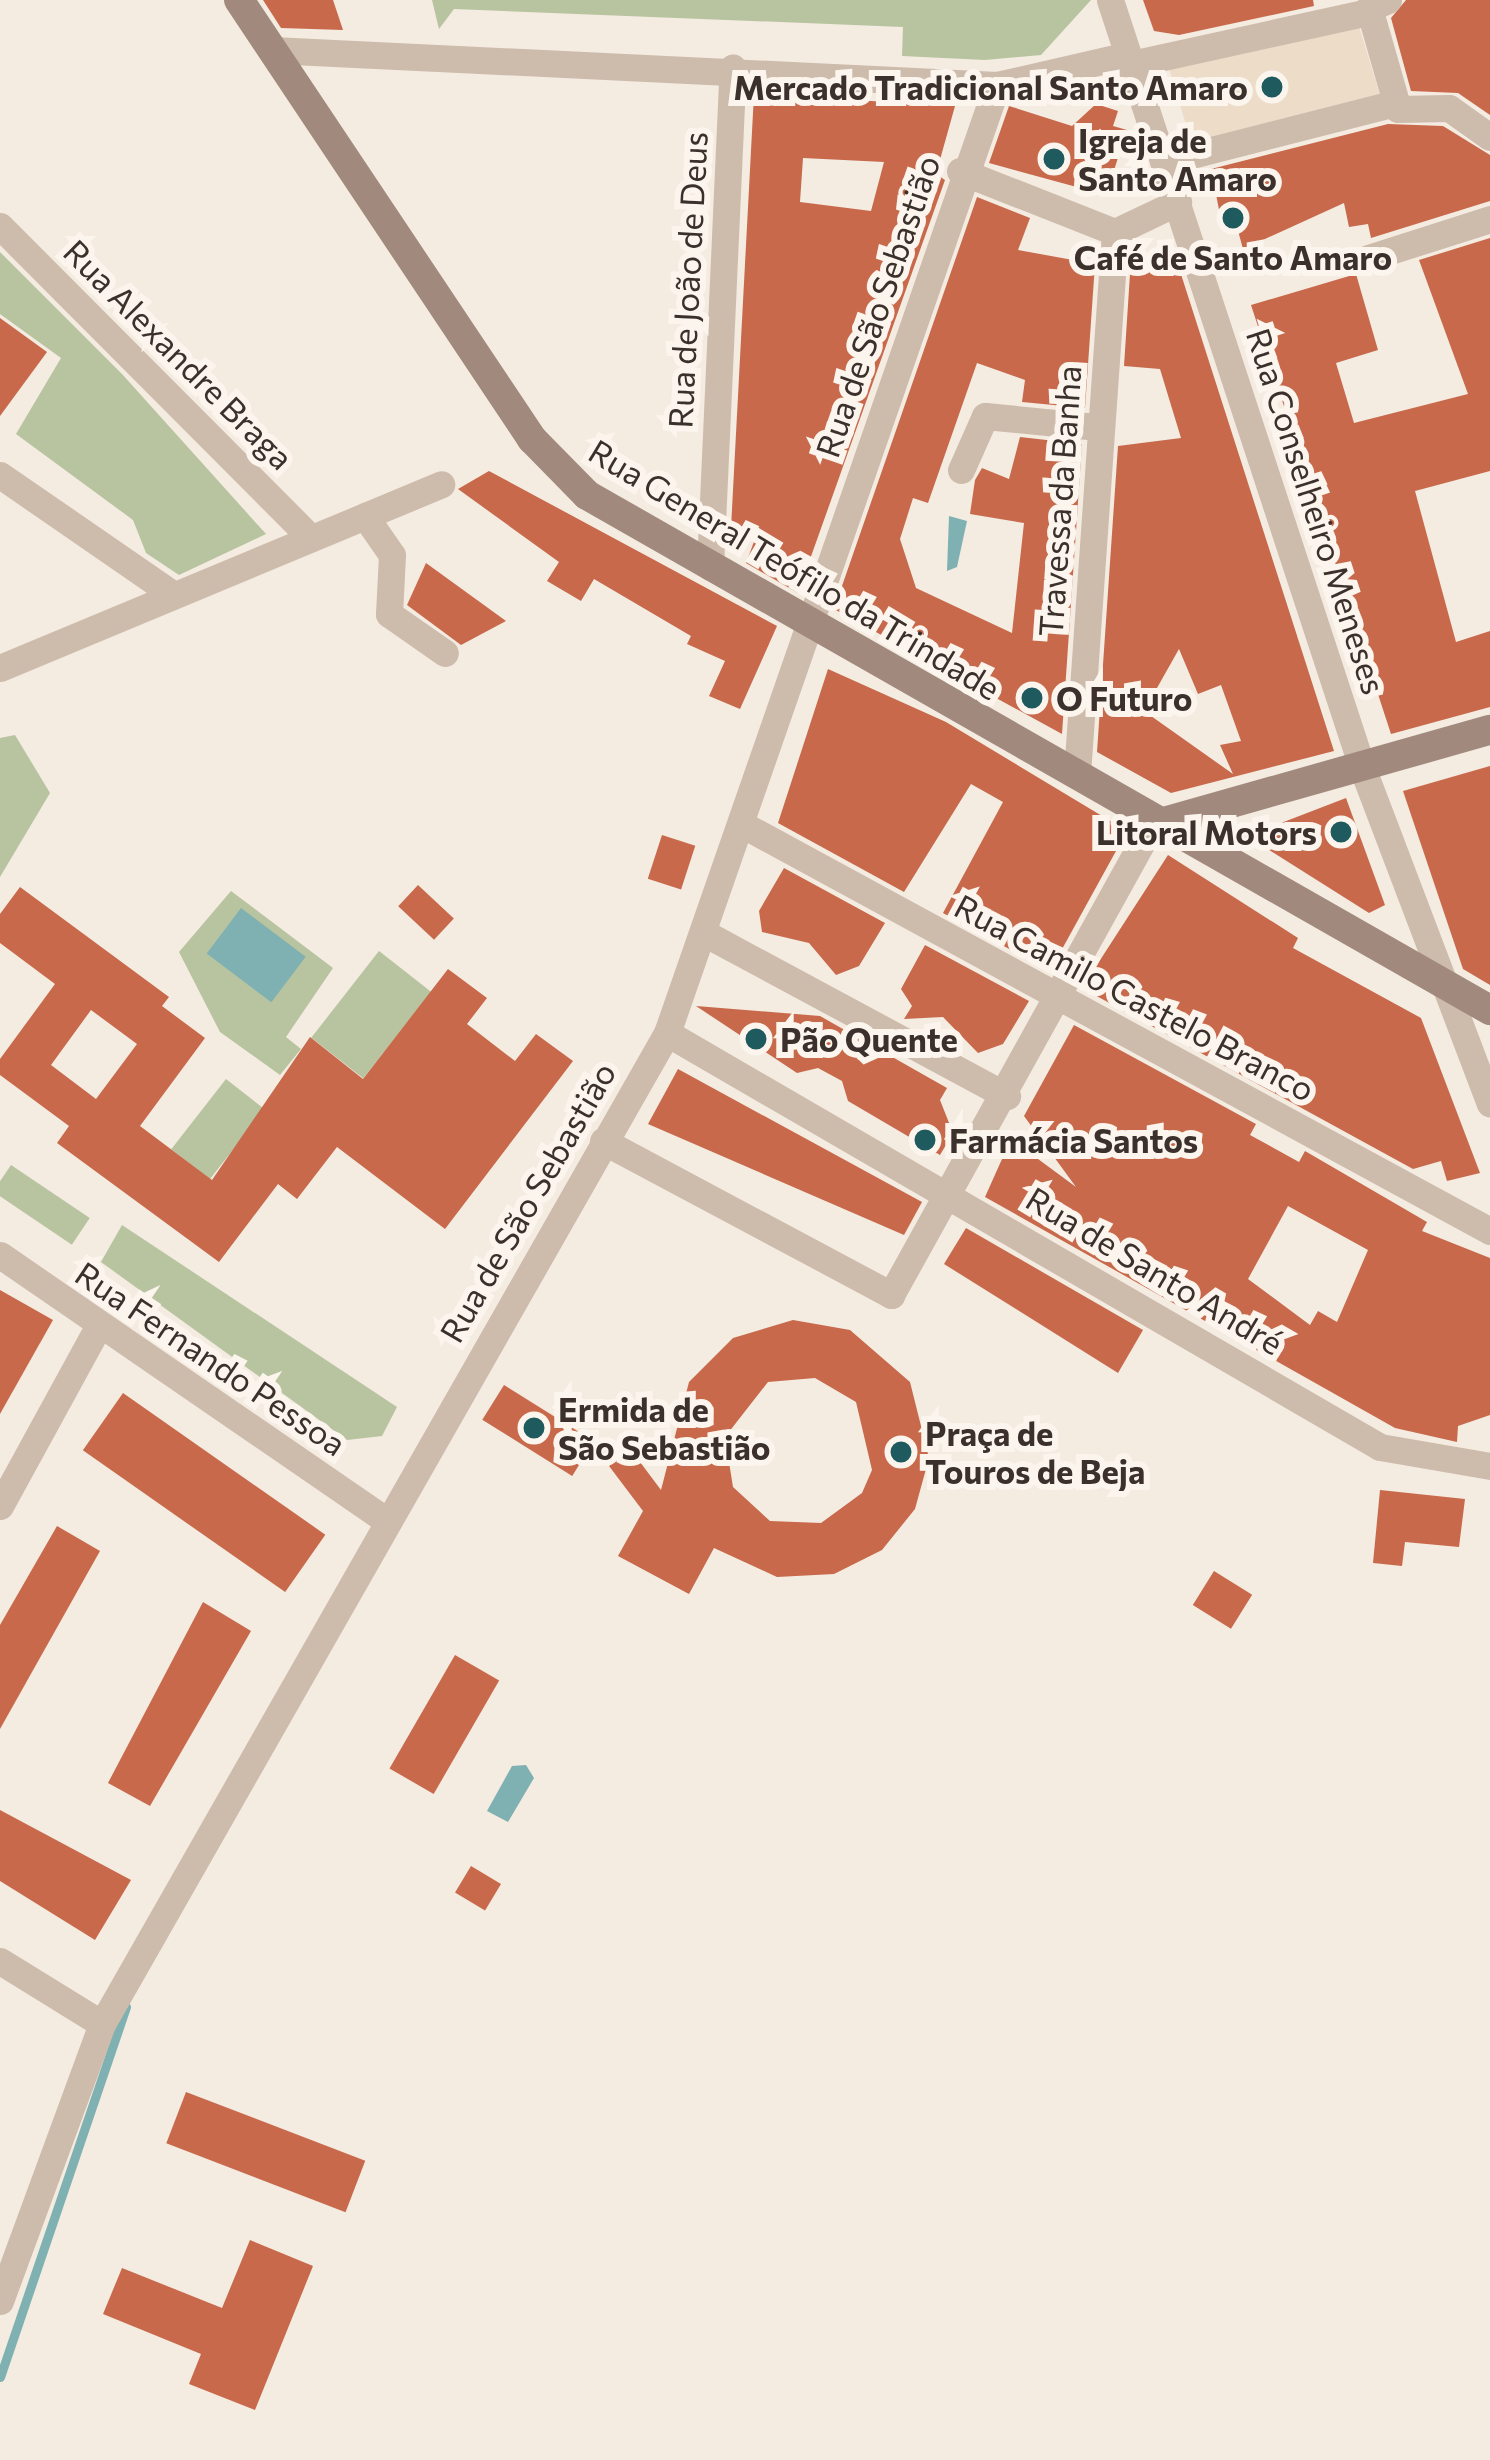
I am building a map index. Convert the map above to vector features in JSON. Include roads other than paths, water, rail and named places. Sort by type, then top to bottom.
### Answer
[{"type":"main road","name":"Rua General Teófilo da Trindade","points":[[239,0],[556,469],[808,624],[1490,1010]]},
{"type":"main road","points":[[1160,820],[1490,730]]},
{"type":"street","name":"Rua Conselheiro Meneses","points":[[1110,0],[1126,61],[1178,202],[1362,766],[1490,1104]]},
{"type":"street","points":[[272,50],[733,68],[997,85],[1375,7],[1397,106]]},
{"type":"street","name":"Rua de João de Deus","points":[[710,567],[733,68]]},
{"type":"street","name":"Rua de São Sebastião","points":[[0,2301],[102,2024],[383,1518],[667,1033],[745,826],[960,171],[997,85]]},
{"type":"street","points":[[1164,162],[1397,106],[1450,108],[1490,137]]},
{"type":"street","points":[[960,171],[1115,232],[1178,202]]},
{"type":"street","points":[[1368,258],[1490,219]]},
{"type":"street","name":"Rua Alexandre Braga","points":[[0,226],[306,533]]},
{"type":"street","name":"Travessa da Banha","points":[[1077,774],[1115,232]]},
{"type":"street","points":[[961,470],[985,416],[1098,428]]},
{"type":"street","points":[[0,475],[168,591]]},
{"type":"street","points":[[0,668],[306,533],[365,516],[441,484]]},
{"type":"street","points":[[365,516],[392,555],[388,614],[445,652]]},
{"type":"street","points":[[603,1141],[891,1295],[1160,820]]},
{"type":"street","name":"Rua Camilo Castelo Branco","points":[[745,826],[1490,1231]]},
{"type":"street","points":[[706,934],[1007,1096]]},
{"type":"street","name":"Rua de Santo André","points":[[667,1033],[952,1192],[1380,1447],[1490,1466]]},
{"type":"street","name":"Rua Fernando Pessoa","points":[[0,1255],[98,1328],[383,1518]]},
{"type":"street","points":[[0,1506],[98,1328]]},
{"type":"street","points":[[0,1961],[102,2024]]},
{"type":"water","points":[[949,516],[967,521],[957,567],[947,571]]},
{"type":"water","points":[[241,908],[306,957],[271,1002],[207,954]]},
{"type":"water","points":[[526,1765],[534,1778],[508,1822],[487,1811],[512,1766]]},
{"type":"waterway","points":[[0,2377],[126,2007]]},
{"type":"place","name":"Mercado Tradicional Santo Amaro","points":[[1272,87]]},
{"type":"place","name":"Igreja de Santo Amaro","points":[[1054,159]]},
{"type":"place","name":"Café de Santo Amaro","points":[[1233,218]]},
{"type":"place","name":"O Futuro","points":[[1032,698]]},
{"type":"place","name":"Litoral Motors","points":[[1341,832]]},
{"type":"place","name":"Pão Quente","points":[[756,1039]]},
{"type":"place","name":"Farmácia Santos","points":[[925,1140]]},
{"type":"place","name":"Ermida de São Sebastião","points":[[534,1428]]},
{"type":"place","name":"Praça de Touros de Beja","points":[[901,1452]]}]
